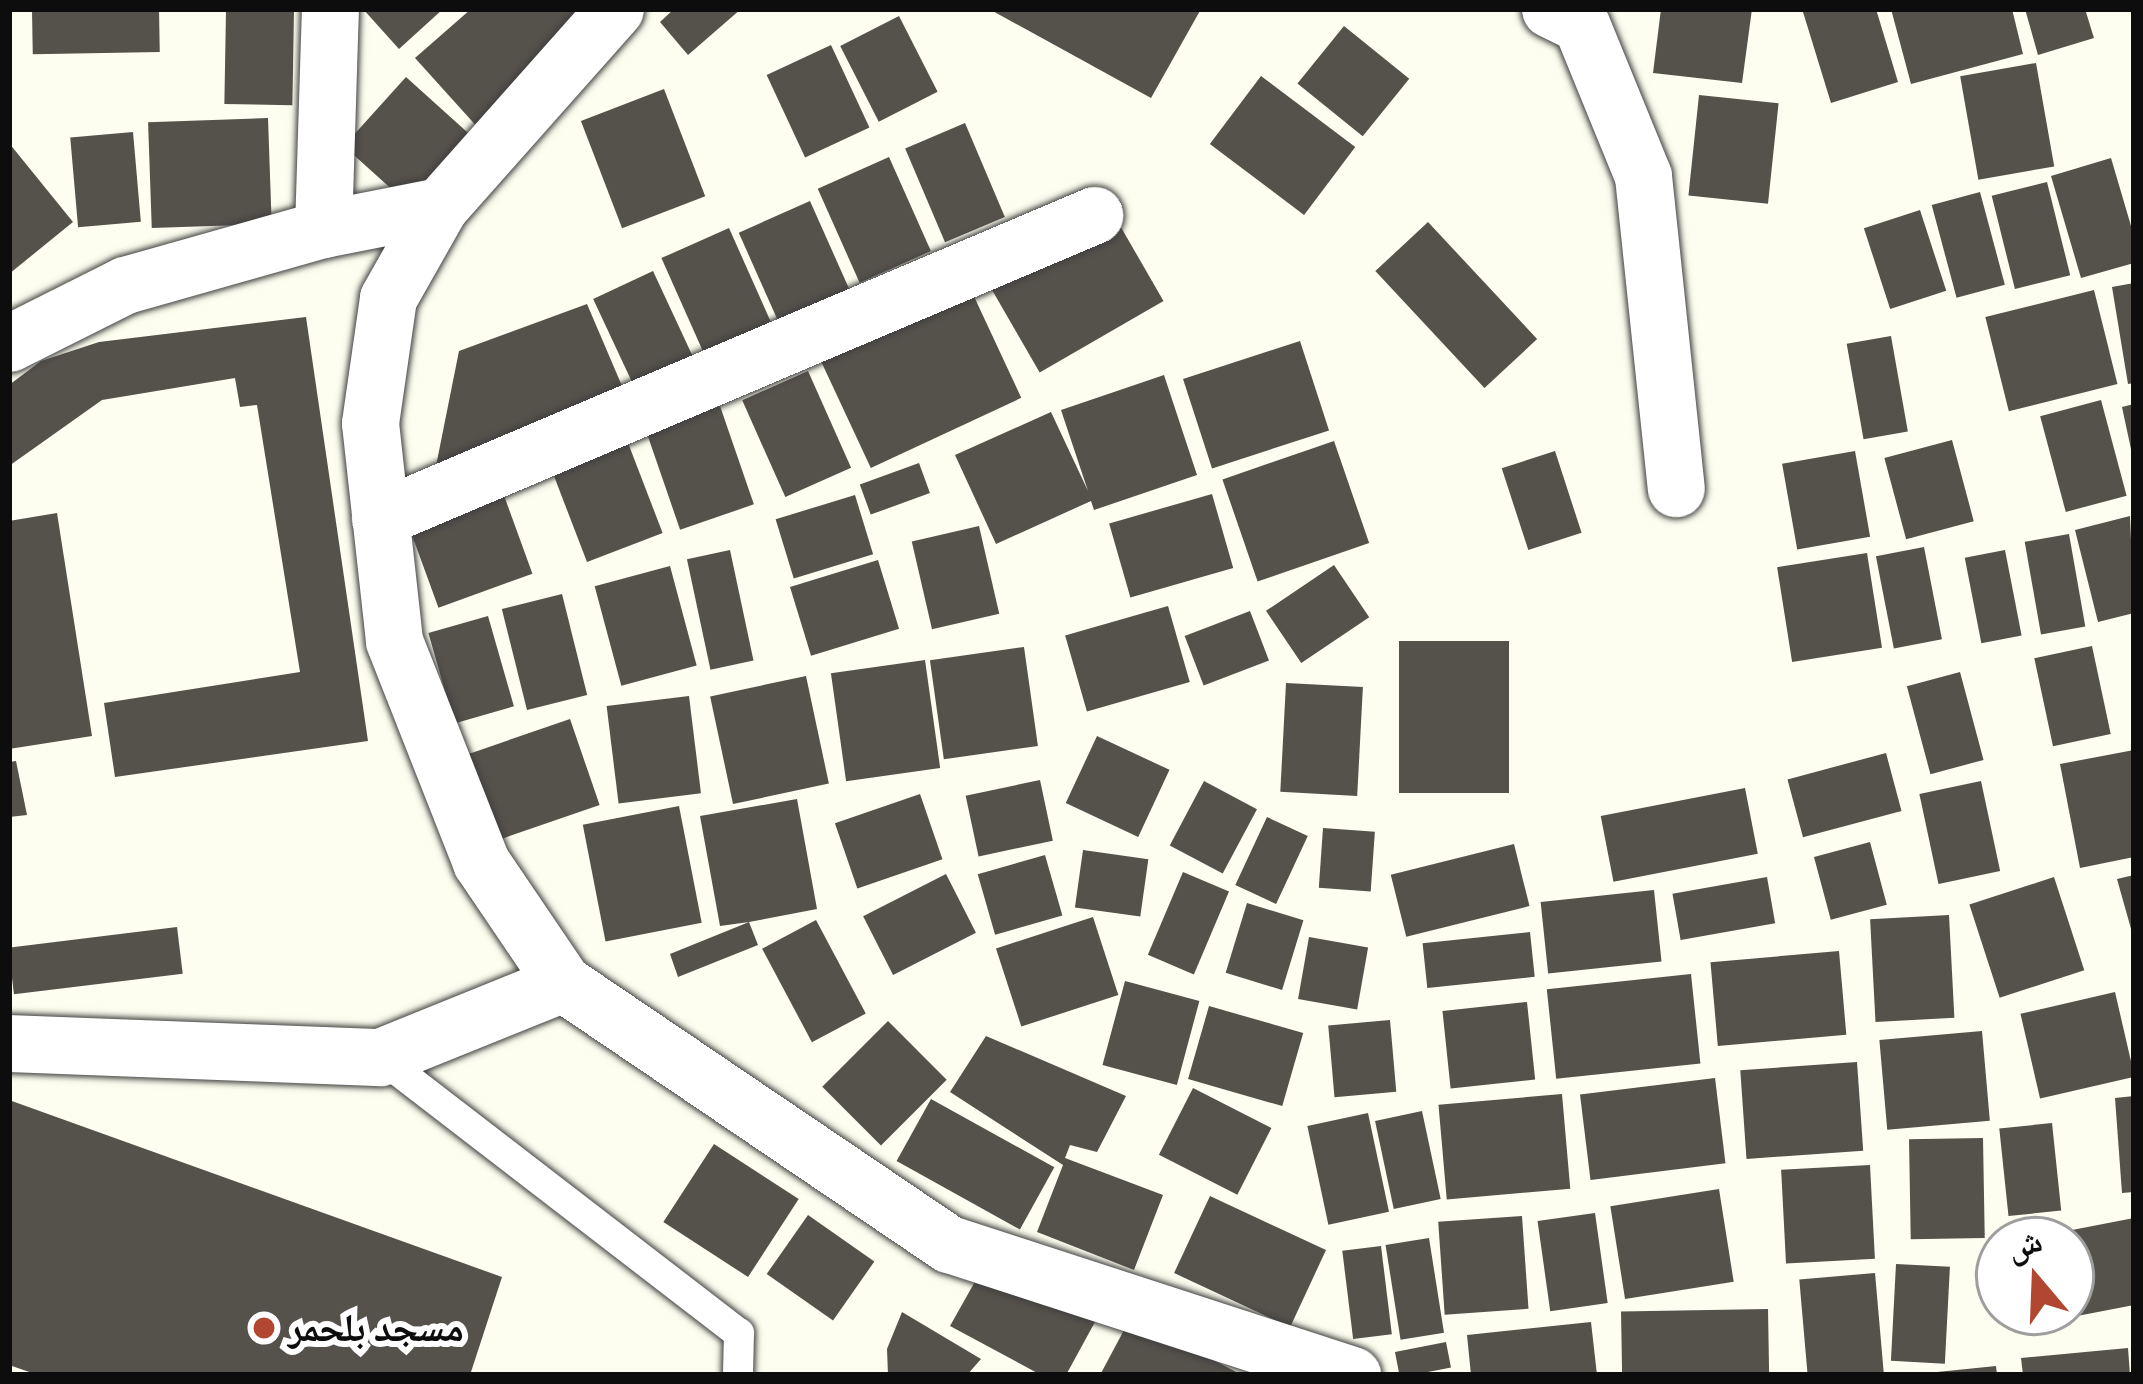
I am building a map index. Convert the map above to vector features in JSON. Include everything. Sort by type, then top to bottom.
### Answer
[{"type":"street","points":[[323,230],[330,9]]},
{"type":"street","points":[[615,9],[440,206],[388,298],[370,423],[394,641],[481,862],[562,983],[949,1244],[1352,1375]]},
{"type":"street","points":[[1550,9],[1581,24],[1643,176],[1676,488]]},
{"type":"street","points":[[9,343],[125,285],[323,230],[440,206]]},
{"type":"street","points":[[380,518],[1094,214]]},
{"type":"street","points":[[9,1043],[380,1057],[562,983]]},
{"type":"lane","points":[[380,1057],[739,1333],[738,1375]]},
{"type":"building","points":[[159,9],[160,52],[33,54],[32,11]]},
{"type":"building","points":[[363,9],[443,9],[399,49]]},
{"type":"building","points":[[471,9],[583,9],[480,130],[415,58]]},
{"type":"building","points":[[674,9],[741,9],[688,55],[660,22]]},
{"type":"building","points":[[989,9],[1201,9],[1151,98]]},
{"type":"building","points":[[1661,9],[1752,9],[1742,83],[1653,73]]},
{"type":"building","points":[[1876,9],[1898,82],[1831,103],[1803,12]]},
{"type":"building","points":[[1891,9],[2012,9],[2023,54],[1911,84]]},
{"type":"building","points":[[2025,9],[2085,9],[2094,38],[2038,55]]},
{"type":"building","points":[[226,10],[294,11],[292,105],[224,104]]},
{"type":"building","points":[[899,16],[938,92],[879,122],[840,46]]},
{"type":"building","points":[[1344,26],[1409,79],[1363,136],[1297,84]]},
{"type":"building","points":[[831,45],[869,127],[805,157],[767,75]]},
{"type":"building","points":[[2036,63],[2054,166],[1978,180],[1960,76]]},
{"type":"building","points":[[1261,76],[1355,147],[1304,215],[1210,144]]},
{"type":"building","points":[[406,77],[468,133],[406,202],[344,146]]},
{"type":"building","points":[[664,89],[705,196],[622,228],[581,121]]},
{"type":"building","points":[[1699,95],[1779,103],[1768,204],[1688,195]]},
{"type":"building","points":[[268,118],[272,224],[152,228],[148,122]]},
{"type":"building","points":[[965,123],[1005,217],[945,242],[905,148]]},
{"type":"building","points":[[133,132],[141,222],[78,227],[70,137]]},
{"type":"building","points":[[9,143],[73,222],[9,274]]},
{"type":"building","points":[[889,157],[931,251],[860,283],[818,189]]},
{"type":"building","points":[[2111,158],[2134,236],[2134,263],[2081,278],[2051,176]]},
{"type":"building","points":[[2047,182],[2070,275],[2015,289],[1992,196]]},
{"type":"building","points":[[1980,192],[2005,285],[1957,298],[1932,205]]},
{"type":"building","points":[[810,201],[853,298],[782,330],[739,233]]},
{"type":"building","points":[[1111,210],[1164,301],[1040,372],[987,282]]},
{"type":"building","points":[[1920,210],[1946,291],[1890,309],[1864,228]]},
{"type":"building","points":[[1428,222],[1537,339],[1484,388],[1375,271]]},
{"type":"building","points":[[729,228],[774,328],[706,359],[661,258]]},
{"type":"building","points":[[653,271],[697,366],[638,394],[593,299]]},
{"type":"building","points":[[2134,283],[2134,383],[2128,384],[2112,287]]},
{"type":"building","points":[[971,290],[1021,398],[871,468],[821,360]]},
{"type":"building","points":[[2094,290],[2117,384],[2009,411],[1985,317]]},
{"type":"building","points":[[587,304],[631,407],[435,471],[459,351]]},
{"type":"building","points":[[306,317],[368,741],[115,777],[104,703],[300,672],[257,405],[240,407],[235,378],[102,400],[9,466],[9,385],[41,361],[99,342]]},
{"type":"building","points":[[1891,336],[1908,432],[1864,439],[1847,344]]},
{"type":"building","points":[[1300,341],[1329,430],[1212,468],[1183,379]]},
{"type":"building","points":[[808,371],[851,468],[785,497],[742,400]]},
{"type":"building","points":[[1164,375],[1197,475],[1094,510],[1091,501],[996,544],[955,455],[1051,412],[1088,491],[1061,410]]},
{"type":"building","points":[[2101,400],[2127,496],[2066,512],[2040,416]]},
{"type":"building","points":[[2134,404],[2134,454],[2132,454],[2122,407]]},
{"type":"building","points":[[720,406],[754,504],[680,530],[646,431]]},
{"type":"building","points":[[625,435],[663,533],[587,562],[549,464]]},
{"type":"building","points":[[1952,440],[1974,521],[1906,539],[1884,458]]},
{"type":"building","points":[[1334,441],[1369,543],[1258,582],[1222,479]]},
{"type":"building","points":[[1555,451],[1582,533],[1528,550],[1502,468]]},
{"type":"building","points":[[1855,451],[1870,537],[1797,550],[1782,464]]},
{"type":"building","points":[[919,463],[930,493],[871,515],[860,485]]},
{"type":"building","points":[[502,490],[532,574],[438,608],[408,524]]},
{"type":"building","points":[[1212,494],[1233,568],[1130,598],[1109,523]]},
{"type":"building","points":[[855,495],[873,554],[794,579],[776,519]]},
{"type":"building","points":[[57,513],[92,736],[9,749],[9,521]]},
{"type":"building","points":[[2130,516],[2134,613],[2098,622],[2075,530]]},
{"type":"building","points":[[979,526],[999,614],[932,629],[912,542]]},
{"type":"building","points":[[2069,534],[2085,627],[2041,634],[2025,542]]},
{"type":"building","points":[[1924,547],[1942,639],[1894,649],[1876,556]]},
{"type":"building","points":[[730,550],[753,661],[710,670],[687,559]]},
{"type":"building","points":[[2005,550],[2022,635],[1981,643],[1965,558]]},
{"type":"building","points":[[1867,553],[1882,648],[1792,662],[1777,567]]},
{"type":"building","points":[[878,560],[899,629],[811,656],[790,587]]},
{"type":"building","points":[[1334,565],[1369,617],[1301,663],[1266,611]]},
{"type":"building","points":[[670,566],[697,665],[621,686],[595,586]]},
{"type":"building","points":[[562,594],[587,695],[527,710],[502,609]]},
{"type":"building","points":[[1168,606],[1190,682],[1087,711],[1065,635]]},
{"type":"building","points":[[1250,611],[1269,660],[1204,686],[1185,636]]},
{"type":"building","points":[[488,616],[514,706],[454,723],[428,633]]},
{"type":"building","points":[[1399,641],[1509,641],[1509,793],[1399,793]]},
{"type":"building","points":[[2092,646],[2111,734],[2053,746],[2034,658]]},
{"type":"building","points":[[1024,647],[1038,746],[944,759],[930,660]]},
{"type":"building","points":[[925,660],[940,768],[846,781],[831,673]]},
{"type":"building","points":[[1960,672],[1984,760],[1930,774],[1907,686]]},
{"type":"building","points":[[806,676],[829,784],[733,804],[710,696]]},
{"type":"building","points":[[1286,683],[1363,687],[1357,796],[1280,792]]},
{"type":"building","points":[[689,696],[701,793],[619,803],[607,706]]},
{"type":"building","points":[[570,719],[600,805],[498,840],[468,754]]},
{"type":"building","points":[[1097,736],[1170,770],[1138,837],[1066,803]]},
{"type":"building","points":[[2134,750],[2134,857],[2080,868],[2060,764]]},
{"type":"building","points":[[1886,753],[1902,811],[1803,837],[1787,779]]},
{"type":"building","points":[[16,761],[27,815],[9,817],[9,762]]},
{"type":"building","points":[[1040,780],[1053,841],[979,856],[966,796]]},
{"type":"building","points":[[1204,781],[1257,809],[1223,874],[1170,845]]},
{"type":"building","points":[[1981,781],[2000,871],[1939,884],[1919,794]]},
{"type":"building","points":[[1745,788],[1758,854],[1613,882],[1601,816]]},
{"type":"building","points":[[920,794],[942,859],[857,889],[835,823]]},
{"type":"building","points":[[797,799],[817,909],[720,926],[700,816]]},
{"type":"building","points":[[679,806],[702,923],[606,942],[583,825]]},
{"type":"building","points":[[1267,817],[1308,836],[1276,904],[1235,885]]},
{"type":"building","points":[[1323,828],[1375,832],[1371,891],[1319,888]]},
{"type":"building","points":[[1870,842],[1887,905],[1831,920],[1814,857]]},
{"type":"building","points":[[1514,844],[1529,906],[1406,937],[1391,875]]},
{"type":"building","points":[[1083,850],[1148,859],[1140,917],[1075,907]]},
{"type":"building","points":[[1045,855],[1062,916],[995,935],[978,874]]},
{"type":"building","points":[[1183,872],[1229,892],[1194,974],[1148,955]]},
{"type":"building","points":[[946,874],[976,933],[893,975],[863,916]]},
{"type":"building","points":[[2134,875],[2134,936],[2133,936],[2117,879]]},
{"type":"building","points":[[1767,877],[1775,923],[1681,940],[1672,894]]},
{"type":"building","points":[[2054,877],[2084,970],[2000,998],[1969,905]]},
{"type":"building","points":[[1654,890],[1662,962],[1548,974],[1541,902]]},
{"type":"building","points":[[1247,903],[1303,920],[1282,990],[1226,973]]},
{"type":"building","points":[[1949,915],[1954,1018],[1875,1022],[1870,919]]},
{"type":"building","points":[[1093,917],[1118,995],[1021,1027],[996,949]]},
{"type":"building","points":[[816,920],[866,1014],[812,1042],[762,949]]},
{"type":"building","points":[[749,922],[758,945],[678,977],[670,954]]},
{"type":"building","points":[[177,927],[183,974],[14,994],[9,948]]},
{"type":"building","points":[[1530,932],[1535,977],[1427,988],[1423,943]]},
{"type":"building","points":[[1309,937],[1368,947],[1357,1009],[1298,999]]},
{"type":"building","points":[[1839,951],[1846,1035],[1718,1046],[1710,962]]},
{"type":"building","points":[[1691,974],[1700,1064],[1556,1079],[1547,989]]},
{"type":"building","points":[[1125,981],[1199,1001],[1177,1085],[1102,1065]]},
{"type":"building","points":[[2115,992],[2134,1077],[2040,1099],[2020,1014]]},
{"type":"building","points":[[1527,1002],[1535,1080],[1451,1088],[1442,1011]]},
{"type":"building","points":[[1209,1006],[1303,1033],[1282,1106],[1188,1079]]},
{"type":"building","points":[[1390,1020],[1396,1092],[1335,1097],[1328,1025]]},
{"type":"building","points":[[888,1021],[947,1080],[881,1145],[822,1087]]},
{"type":"building","points":[[1982,1031],[1990,1121],[1887,1130],[1879,1040]]},
{"type":"building","points":[[986,1036],[1126,1096],[1097,1152],[1070,1145],[1065,1158],[1163,1195],[1134,1270],[1037,1232],[1063,1165],[950,1092]]},
{"type":"building","points":[[1857,1062],[1863,1151],[1746,1159],[1740,1070]]},
{"type":"building","points":[[1715,1078],[1725,1163],[1590,1180],[1580,1095]]},
{"type":"building","points":[[1193,1088],[1271,1128],[1237,1195],[1159,1155]]},
{"type":"building","points":[[1562,1094],[1570,1189],[1447,1199],[1438,1105]]},
{"type":"building","points":[[2134,1096],[2134,1192],[2122,1193],[2115,1098]]},
{"type":"building","points":[[931,1099],[1054,1167],[1020,1229],[897,1161]]},
{"type":"building","points":[[9,1100],[502,1277],[470,1375],[38,1375],[9,1365]]},
{"type":"building","points":[[1422,1111],[1441,1199],[1394,1209],[1375,1121]]},
{"type":"building","points":[[1368,1113],[1389,1212],[1328,1225],[1307,1126]]},
{"type":"building","points":[[2052,1123],[2061,1211],[2008,1216],[1999,1129]]},
{"type":"building","points":[[1983,1138],[1984,1216],[1975,1216],[1975,1238],[1911,1239],[1909,1139]]},
{"type":"building","points":[[714,1144],[799,1199],[748,1277],[663,1222]]},
{"type":"building","points":[[1870,1165],[1875,1259],[1786,1264],[1781,1170]]},
{"type":"building","points":[[1719,1189],[1734,1282],[1625,1299],[1610,1206]]},
{"type":"building","points":[[1210,1196],[1326,1250],[1290,1327],[1174,1273]]},
{"type":"building","points":[[1595,1213],[1608,1303],[1550,1311],[1538,1221]]},
{"type":"building","points":[[808,1215],[874,1261],[833,1320],[767,1274]]},
{"type":"building","points":[[1522,1216],[1528,1309],[1445,1315],[1438,1222]]},
{"type":"building","points":[[2134,1218],[2134,1305],[2095,1313],[2095,1226]]},
{"type":"building","points":[[1429,1238],[1444,1333],[1401,1340],[1386,1245]]},
{"type":"building","points":[[1381,1246],[1392,1334],[1353,1339],[1342,1251]]},
{"type":"building","points":[[986,1262],[1095,1322],[1066,1375],[1041,1375],[950,1326]]},
{"type":"building","points":[[1896,1264],[1950,1267],[1945,1364],[1891,1361]]},
{"type":"building","points":[[1875,1273],[1884,1375],[1808,1375],[1799,1280]]},
{"type":"building","points":[[1768,1309],[1769,1375],[1622,1375],[1621,1312]]},
{"type":"building","points":[[902,1312],[981,1359],[967,1375],[888,1375],[887,1349]]},
{"type":"building","points":[[1131,1317],[1242,1375],[1100,1375]]},
{"type":"building","points":[[1591,1322],[1597,1375],[1471,1375],[1467,1335]]},
{"type":"building","points":[[1446,1342],[1451,1368],[1399,1375],[1395,1352]]},
{"type":"building","points":[[2128,1348],[2130,1375],[2023,1375],[2021,1358]]},
{"type":"building","points":[[1996,1366],[1997,1375],[1937,1375],[1937,1372]]},
{"type":"place","name":"مسجد بلحمر","points":[[264,1328]]}]
